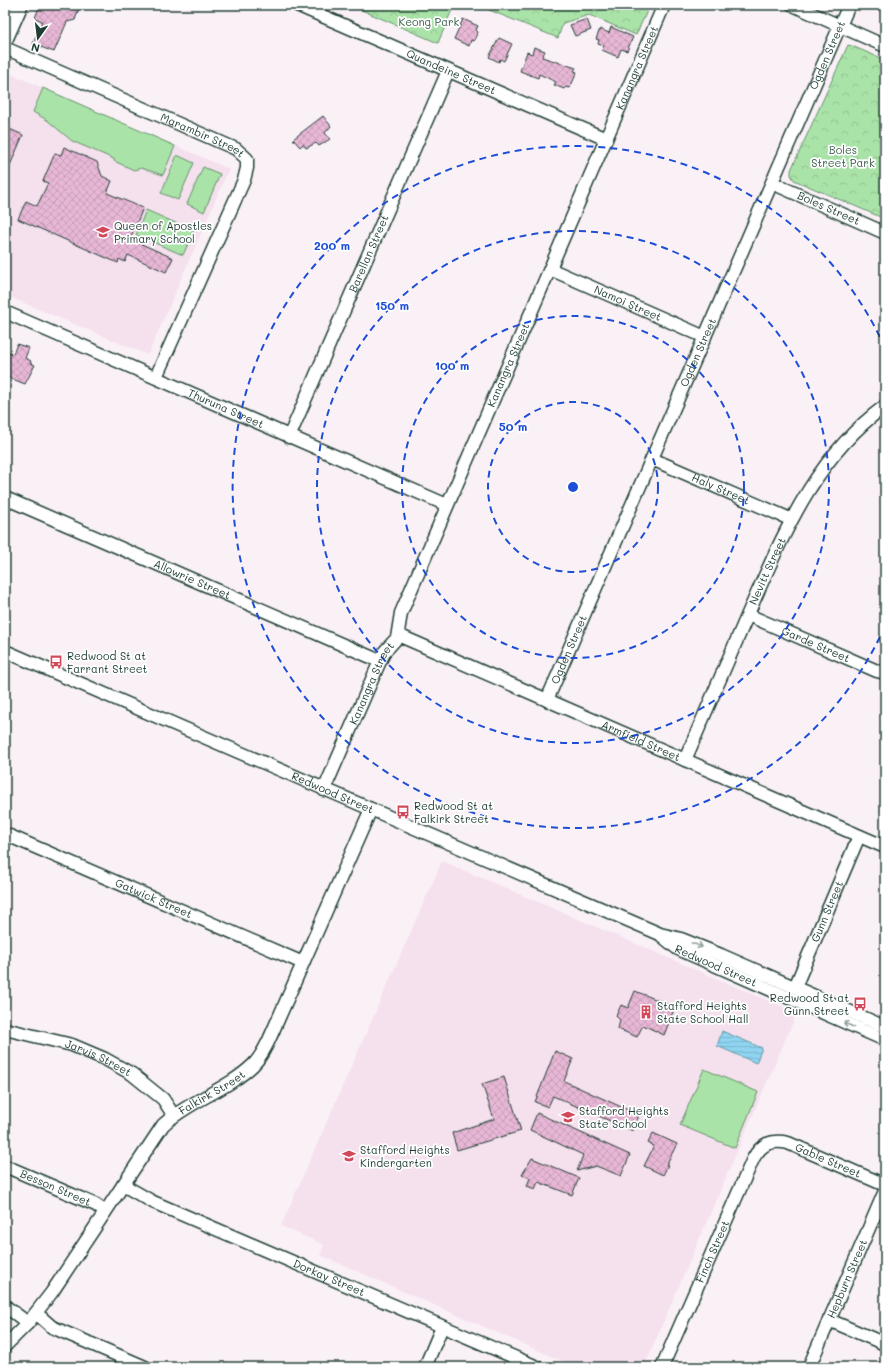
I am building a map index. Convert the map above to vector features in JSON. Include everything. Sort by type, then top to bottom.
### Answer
[{"type":"main road","points":[[5,39],[20,5]]},
{"type":"street","name":"Quandeine Street","points":[[296,5],[606,139]]},
{"type":"street","name":"Kanangra Street","points":[[324,790],[380,661],[398,635],[401,613],[664,5]]},
{"type":"street","points":[[793,5],[885,46]]},
{"type":"street","name":"Ogden Street","points":[[547,700],[849,5]]},
{"type":"street","name":"Marambir Street","points":[[5,48],[236,149],[247,159],[247,168],[244,180],[156,377]]},
{"type":"street","name":"Barellan Street","points":[[289,437],[448,71]]},
{"type":"street","name":"Boles Street","points":[[772,183],[885,233]]},
{"type":"street","name":"Namoi Street","points":[[550,269],[705,337]]},
{"type":"street","name":"Thuruna Street","points":[[5,312],[447,505]]},
{"type":"street","name":"Nevitt Street","points":[[685,760],[790,519],[822,468],[861,426],[885,406]]},
{"type":"street","name":"Haly Street","points":[[652,459],[790,519]]},
{"type":"street","name":"Allowrie Street","points":[[5,498],[380,661]]},
{"type":"street","name":"Garde Street","points":[[748,615],[877,671],[885,673]]},
{"type":"street","name":"Armfield Street","points":[[398,635],[885,847]]},
{"type":"street","name":"Redwood Street","points":[[5,651],[660,934],[681,939],[885,1027]]},
{"type":"street","name":"Falkirk Street","points":[[5,1346],[28,1323],[52,1292],[163,1125],[174,1116],[242,1074],[260,1057],[370,810]]},
{"type":"street","name":"Gatwick Street","points":[[5,834],[303,963]]},
{"type":"street","name":"Gunn Street","points":[[795,987],[859,836]]},
{"type":"street","name":"Redwood Street","points":[[660,934],[678,949],[885,1040]]},
{"type":"street","name":"Jarvis Street","points":[[5,1030],[72,1045],[105,1059],[132,1074],[163,1099],[174,1116]]},
{"type":"street","name":"Gable Street","points":[[770,1142],[788,1144],[885,1185]]},
{"type":"street","name":"Finch Street","points":[[662,1367],[753,1159],[760,1148],[770,1142]]},
{"type":"street","name":"Besson Street","points":[[5,1166],[96,1205],[105,1212]]},
{"type":"street","name":"Dorkay Street","points":[[123,1185],[146,1199],[537,1367]]},
{"type":"street","name":"Hepburn Street","points":[[809,1367],[885,1191]]},
{"type":"street","points":[[5,1306],[28,1323]]},
{"type":"street","points":[[36,1313],[52,1327],[145,1367]]},
{"type":"street","points":[[829,1320],[885,1344]]},
{"type":"street","points":[[424,1367],[442,1327]]},
{"type":"shaded area","name":"Queen of Apostles Primary School","points":[[9,73],[229,169],[148,355],[5,295],[5,82]]},
{"type":"shaded area","name":"Stafford Heights State School","points":[[442,861],[795,1012],[793,1022],[644,1367],[576,1367],[320,1255],[324,1245],[281,1226]]},
{"type":"green space","name":"Keong Park","points":[[350,5],[454,5],[438,43]]},
{"type":"green space","name":"Keong Park","points":[[477,5],[633,5],[647,11],[636,35],[589,15],[563,23],[558,38]]},
{"type":"green space","name":"Boles Street Park","points":[[848,45],[885,60],[885,219],[794,180],[791,175],[791,170]]},
{"type":"green space","points":[[43,88],[175,146],[163,175],[141,168],[134,170],[114,161],[114,159],[72,141],[47,120],[33,112]]},
{"type":"green space","points":[[177,155],[194,163],[178,200],[161,193]]},
{"type":"green space","points":[[203,167],[220,174],[204,212],[187,204]]},
{"type":"green space","points":[[146,210],[194,231],[183,255],[136,235]]},
{"type":"green space","points":[[704,1069],[758,1092],[735,1148],[680,1125]]},
{"type":"water","points":[[722,1031],[762,1048],[756,1063],[717,1046]]},
{"type":"building","points":[[40,5],[80,5],[75,20],[67,22],[54,52],[33,44],[42,21],[35,18]]},
{"type":"building","points":[[463,19],[478,26],[476,30],[478,32],[474,41],[471,40],[469,46],[454,39]]},
{"type":"building","points":[[587,19],[591,30],[575,36],[570,25]]},
{"type":"building","points":[[611,27],[633,37],[627,51],[621,49],[618,57],[602,50],[604,46],[598,44],[599,40],[596,39],[600,29],[609,33]]},
{"type":"building","points":[[499,38],[512,44],[504,61],[500,59],[499,62],[489,57]]},
{"type":"building","points":[[534,47],[545,51],[542,57],[576,68],[574,71],[577,72],[570,88],[566,87],[564,89],[554,85],[556,82],[539,74],[538,78],[520,71],[527,52],[532,54]]},
{"type":"building","points":[[323,116],[331,126],[325,133],[330,139],[319,146],[316,143],[306,148],[303,144],[300,147],[293,139]]},
{"type":"building","points":[[5,127],[23,135],[5,177]]},
{"type":"building","points":[[64,147],[97,162],[102,176],[112,181],[107,193],[143,208],[130,239],[173,258],[166,272],[128,255],[125,262],[119,259],[118,263],[18,219],[26,201],[37,206],[48,183],[43,181],[55,153],[61,155]]},
{"type":"building","points":[[17,344],[29,348],[25,358],[31,361],[30,363],[35,365],[25,384],[5,376],[5,350],[13,354]]},
{"type":"building","name":"Stafford Heights State School Hall","points":[[635,991],[675,1007],[664,1035],[643,1025],[637,1037],[618,1029],[620,1020],[616,1016],[621,1005],[628,1008]]},
{"type":"building","points":[[555,1051],[573,1059],[564,1081],[639,1115],[633,1131],[553,1096],[548,1107],[535,1102]]},
{"type":"building","points":[[504,1077],[521,1131],[457,1150],[452,1133],[494,1119],[482,1084]]},
{"type":"building","points":[[537,1113],[630,1155],[621,1176],[596,1166],[577,1171],[583,1155],[530,1130]]},
{"type":"building","points":[[653,1133],[677,1144],[666,1165],[668,1165],[663,1175],[644,1166],[654,1146],[648,1143]]},
{"type":"building","points":[[532,1158],[579,1178],[572,1195],[538,1182],[535,1189],[527,1186],[530,1178],[522,1175]]},
{"type":"place","name":"Queen of Apostles Primary School","points":[[103,232]]},
{"type":"place","name":"Redwood St at Farrant Street","points":[[56,662]]},
{"type":"place","name":"Redwood St at Falkirk Street","points":[[403,812]]},
{"type":"place","name":"Redwood St at Gunn Street","points":[[860,1004]]},
{"type":"place","name":"Stafford Heights State School Hall","points":[[646,1012]]},
{"type":"place","name":"Stafford Heights State School","points":[[568,1117]]},
{"type":"place","name":"Stafford Heights Kindergarten","points":[[349,1156]]}]
